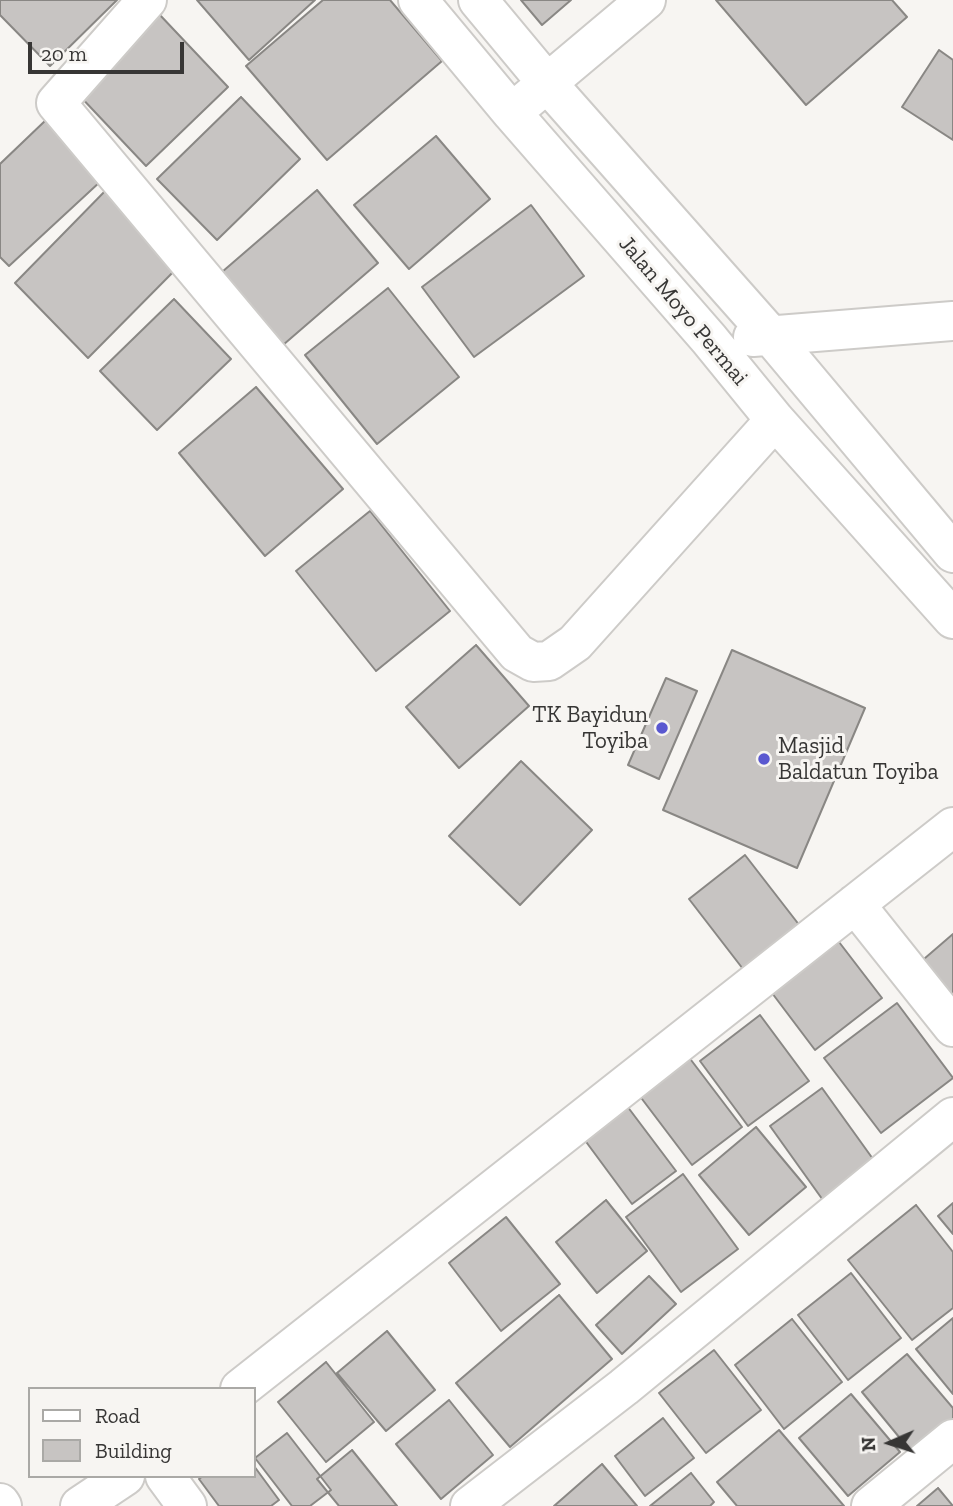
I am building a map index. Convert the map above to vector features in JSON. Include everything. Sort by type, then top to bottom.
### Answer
[{"type":"street","points":[[147,0],[56,103],[517,653],[533,662],[549,661],[575,643],[775,420]]},
{"type":"street","name":"Jalan Moyo Permai","points":[[418,0],[512,113],[709,339],[775,420],[953,619]]},
{"type":"street","name":"Jalan Moyo Permai","points":[[478,0],[547,83],[771,337],[953,553]]},
{"type":"street","points":[[512,113],[646,0]]},
{"type":"street","points":[[709,339],[771,337],[953,321]]},
{"type":"street","points":[[243,1387],[953,827]]},
{"type":"street","points":[[855,904],[953,1027]]},
{"type":"street","points":[[470,1506],[624,1387],[953,1117]]},
{"type":"street","points":[[871,1506],[953,1440]]},
{"type":"street","points":[[80,1506],[122,1478]]},
{"type":"street","points":[[166,1478],[187,1506]]},
{"type":"building","points":[[0,0],[117,0],[50,66],[0,15]]},
{"type":"building","points":[[197,0],[315,0],[249,60]]},
{"type":"building","points":[[323,0],[390,0],[442,61],[327,160],[246,66]]},
{"type":"building","points":[[521,0],[571,0],[542,25]]},
{"type":"building","points":[[716,0],[892,0],[907,17],[806,105]]},
{"type":"building","points":[[159,14],[228,87],[146,166],[77,93]]},
{"type":"building","points":[[939,50],[953,60],[953,140],[902,107]]},
{"type":"building","points":[[241,97],[300,159],[217,240],[157,179]]},
{"type":"building","points":[[47,119],[102,180],[9,266],[0,257],[0,164]]},
{"type":"building","points":[[436,136],[490,199],[409,269],[354,205]]},
{"type":"building","points":[[110,186],[184,261],[88,358],[15,283]]},
{"type":"building","points":[[317,190],[378,263],[283,345],[222,272]]},
{"type":"building","points":[[531,205],[584,276],[474,357],[422,287]]},
{"type":"building","points":[[388,288],[459,377],[377,444],[305,355]]},
{"type":"building","points":[[174,299],[231,359],[157,430],[100,371]]},
{"type":"building","points":[[256,387],[343,489],[265,556],[179,453]]},
{"type":"building","points":[[370,511],[450,611],[376,671],[296,571]]},
{"type":"building","points":[[476,645],[529,706],[459,768],[406,707]]},
{"type":"building","name":"Masjid Baldatun Toyiba","points":[[732,650],[865,708],[797,868],[663,810]]},
{"type":"building","name":"TK Bayidun Toyiba","points":[[666,678],[697,691],[659,779],[628,765]]},
{"type":"building","points":[[521,761],[592,830],[520,905],[449,836]]},
{"type":"building","points":[[745,855],[800,926],[743,969],[689,899]]},
{"type":"building","points":[[953,934],[953,1004],[917,965]]},
{"type":"building","points":[[839,942],[882,998],[815,1050],[772,993]]},
{"type":"building","points":[[897,1003],[953,1078],[881,1133],[824,1058]]},
{"type":"building","points":[[760,1015],[809,1081],[748,1126],[700,1061]]},
{"type":"building","points":[[688,1056],[742,1127],[692,1165],[639,1095]]},
{"type":"building","points":[[822,1088],[878,1166],[825,1203],[770,1126]]},
{"type":"building","points":[[627,1106],[676,1171],[632,1204],[584,1139]]},
{"type":"building","points":[[756,1127],[806,1187],[749,1235],[699,1175]]},
{"type":"building","points":[[683,1174],[738,1249],[681,1292],[626,1217]]},
{"type":"building","points":[[606,1200],[647,1251],[597,1293],[556,1242]]},
{"type":"building","points":[[953,1203],[953,1234],[938,1216]]},
{"type":"building","points":[[916,1205],[953,1252],[953,1308],[912,1340],[848,1260]]},
{"type":"building","points":[[506,1217],[560,1284],[501,1331],[449,1263]]},
{"type":"building","points":[[851,1273],[901,1338],[848,1380],[798,1315]]},
{"type":"building","points":[[649,1276],[676,1304],[622,1354],[596,1325]]},
{"type":"building","points":[[559,1295],[612,1359],[510,1447],[456,1383]]},
{"type":"building","points":[[953,1318],[953,1394],[916,1349]]},
{"type":"building","points":[[792,1319],[842,1382],[784,1429],[735,1365]]},
{"type":"building","points":[[387,1331],[435,1390],[386,1431],[337,1373]]},
{"type":"building","points":[[714,1350],[761,1410],[706,1453],[659,1393]]},
{"type":"building","points":[[907,1354],[953,1408],[953,1420],[913,1454],[862,1392]]},
{"type":"building","points":[[326,1362],[374,1422],[326,1462],[278,1402]]},
{"type":"building","points":[[851,1394],[900,1452],[848,1496],[799,1438]]},
{"type":"building","points":[[449,1400],[493,1455],[441,1499],[396,1444]]},
{"type":"building","points":[[663,1418],[694,1458],[645,1496],[615,1456]]},
{"type":"building","points":[[779,1430],[844,1506],[737,1506],[717,1482]]},
{"type":"building","points":[[287,1433],[331,1490],[310,1506],[292,1506],[256,1457]]},
{"type":"building","points":[[352,1450],[397,1506],[339,1506],[317,1479]]},
{"type":"building","points":[[602,1464],[637,1506],[554,1506]]},
{"type":"building","points":[[256,1469],[279,1500],[271,1506],[219,1506],[199,1479],[256,1478]]},
{"type":"building","points":[[691,1473],[714,1502],[710,1506],[650,1506]]},
{"type":"building","points":[[938,1488],[953,1506],[917,1506]]},
{"type":"place","name":"TK Bayidun Toyiba","points":[[662,728]]},
{"type":"place","name":"Masjid Baldatun Toyiba","points":[[764,759]]}]
